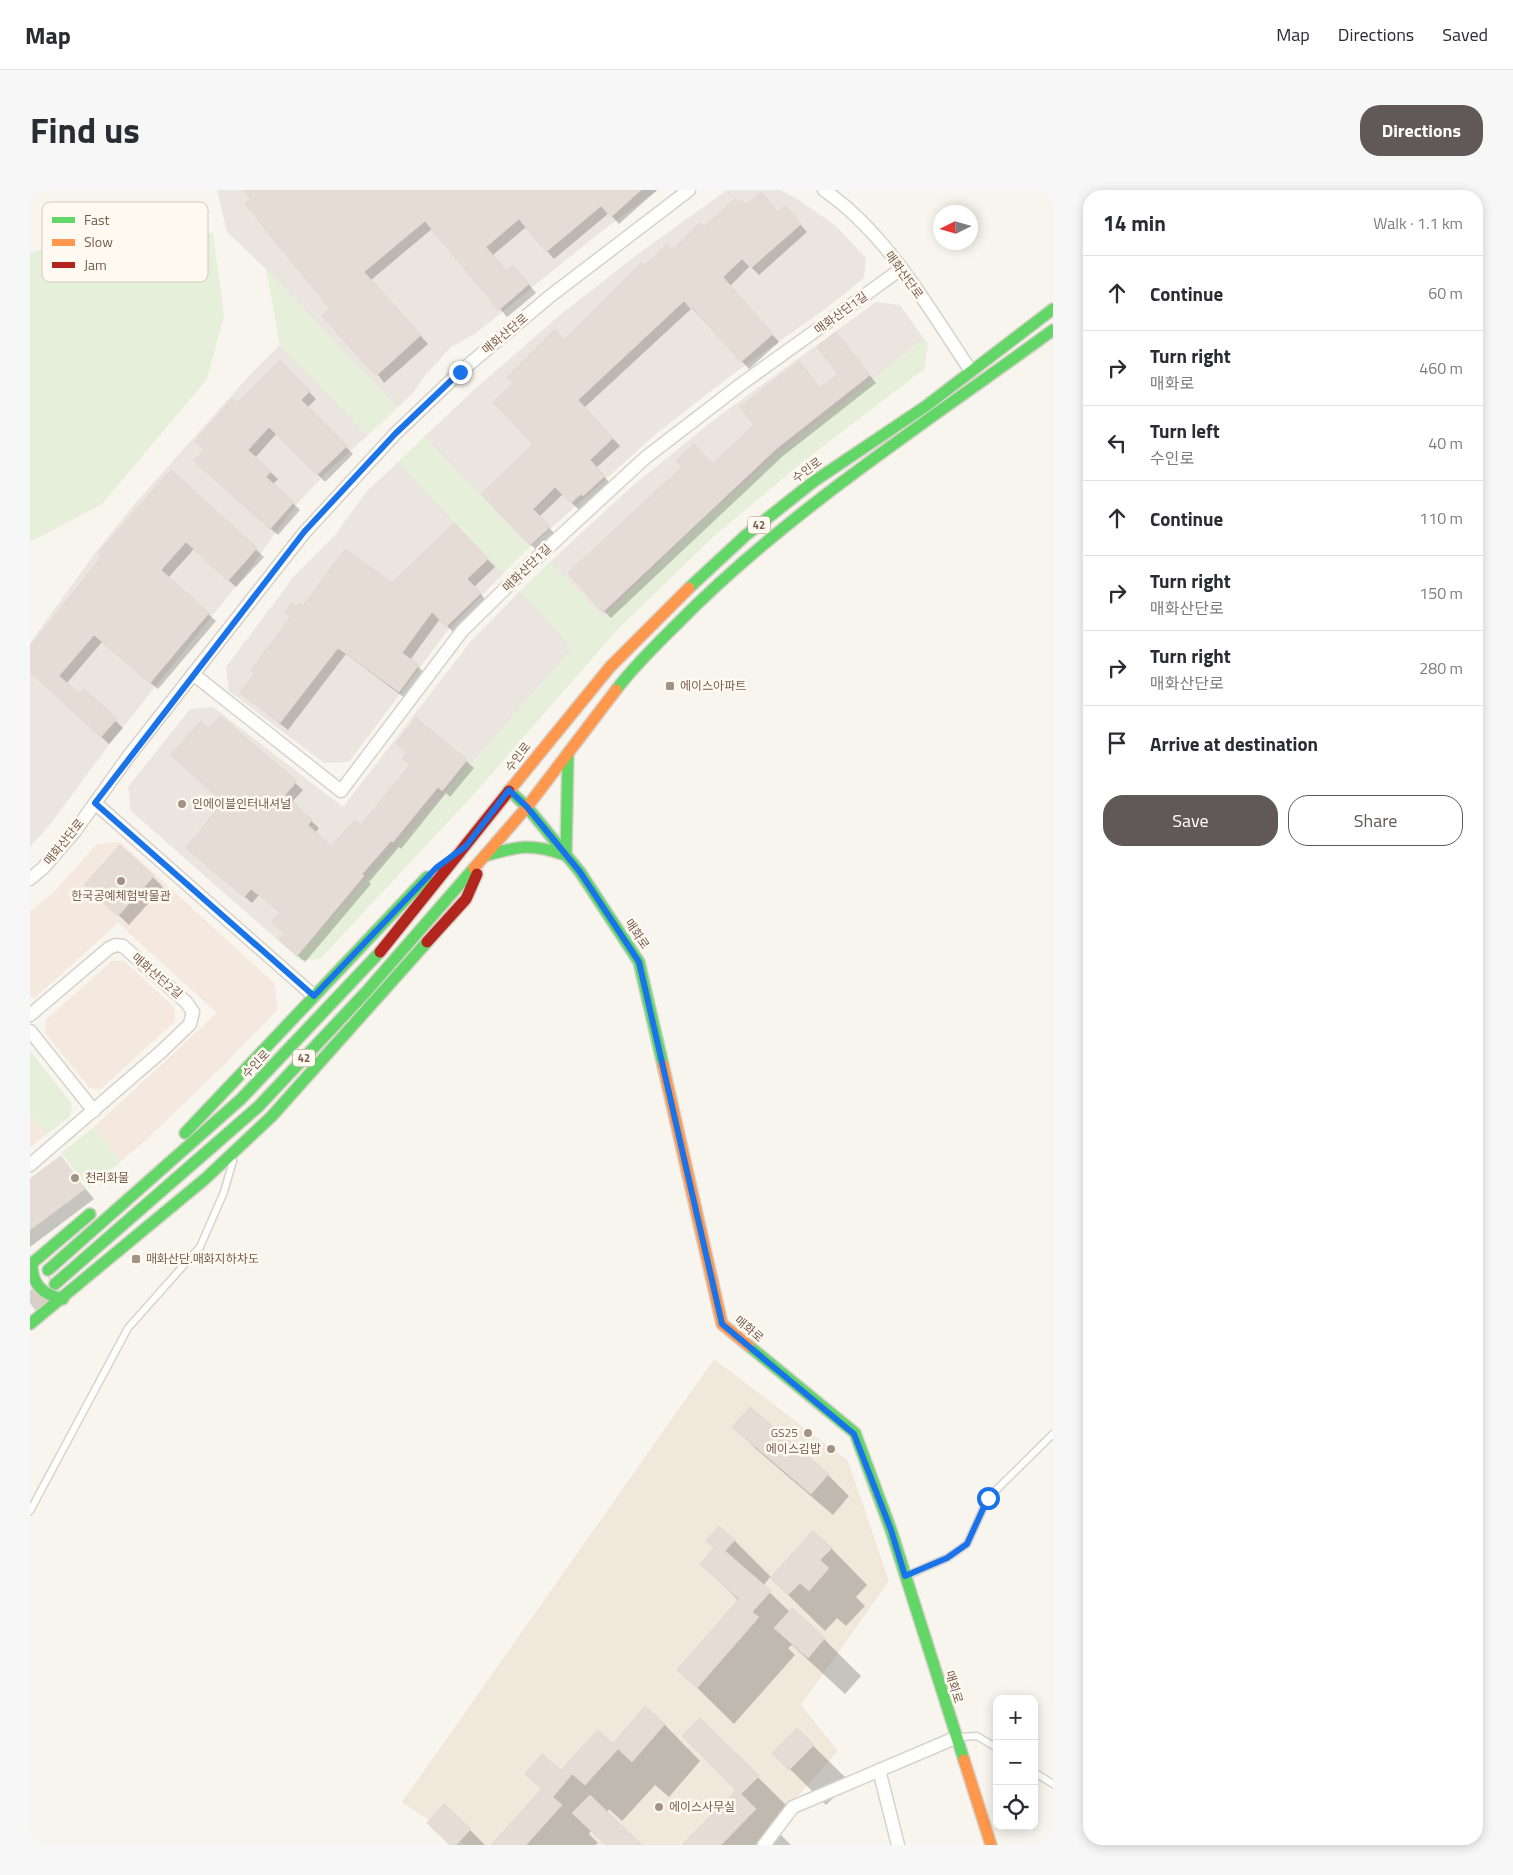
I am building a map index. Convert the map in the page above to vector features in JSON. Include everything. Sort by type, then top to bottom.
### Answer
[{"type":"main road","name":"수인로","points":[[48,1270],[241,1099],[374,959],[610,667],[657,618],[745,536],[813,482],[926,406],[1053,309]]},
{"type":"main road","name":"42","points":[[55,1284],[259,1106],[366,992],[527,807],[628,673],[719,581],[797,516],[1053,330]]},
{"type":"main road","points":[[30,1324],[63,1299],[205,1179],[272,1116],[466,899],[485,856],[518,845],[537,844],[566,855],[568,753]]},
{"type":"main road","name":"매화로","points":[[509,790],[527,807],[566,855],[639,962],[722,1324],[854,1434],[891,1530],[955,1738],[991,1845]]},
{"type":"main road","points":[[172,1145],[186,1133],[436,868],[466,846]]},
{"type":"main road","points":[[63,1299],[50,1297],[38,1288],[31,1275],[31,1264],[102,1204]]},
{"type":"street","name":"매화산단로","points":[[30,879],[43,868],[75,830],[304,532],[395,434],[460,372],[549,297],[689,190]]},
{"type":"street","name":"매화산단로","points":[[824,190],[843,203],[872,232],[901,269],[971,371]]},
{"type":"street","name":"매화산단1길","points":[[193,674],[341,791],[462,631],[528,566],[645,458],[740,385],[901,269]]},
{"type":"street","points":[[95,803],[314,996]]},
{"type":"street","name":"매화산단2길","points":[[30,1015],[116,944],[123,946],[186,1002],[193,1012],[190,1024],[94,1111],[30,1164]]},
{"type":"street","points":[[30,1031],[94,1111]]},
{"type":"street","points":[[764,1845],[793,1807],[955,1738]]},
{"type":"street","points":[[879,1770],[898,1845]]},
{"type":"lane","points":[[30,1511],[128,1328],[200,1247],[224,1192],[237,1149]]},
{"type":"lane","points":[[905,1576],[947,1558],[967,1544],[988,1498],[1053,1434]]},
{"type":"lane","points":[[955,1738],[977,1736],[993,1746]]},
{"type":"lane","points":[[1038,1775],[1053,1784]]},
{"type":"shaded area","points":[[217,190],[658,190],[598,234],[475,334],[451,347],[422,379],[414,392],[397,408],[266,269],[227,232]]},
{"type":"shaded area","points":[[727,190],[780,190],[796,198],[836,226],[866,258],[864,278],[828,307],[729,377],[657,433],[530,547],[424,437],[476,388],[560,315],[638,254]]},
{"type":"shaded area","points":[[876,302],[900,305],[924,339],[776,456],[700,523],[603,617],[550,562],[631,487],[719,416]]},
{"type":"shaded area","points":[[280,345],[368,435],[326,473],[296,505],[245,575],[115,737],[48,827],[30,847],[30,643],[95,553],[138,500],[248,377]]},
{"type":"shaded area","points":[[398,462],[504,573],[448,630],[349,762],[324,763],[229,691],[226,667],[295,575],[335,535],[366,492]]},
{"type":"shaded area","points":[[520,591],[573,648],[297,957],[131,811],[128,787],[190,709],[213,707],[343,807],[471,641]]},
{"type":"shaded area","points":[[120,842],[275,984],[277,1010],[225,1064],[147,1139],[121,1161],[93,1128],[217,1013],[118,923],[35,998],[30,997],[30,911],[54,892],[97,844]]},
{"type":"shaded area","points":[[112,961],[124,961],[174,1007],[175,1021],[101,1089],[90,1088],[45,1033],[46,1020]]},
{"type":"shaded area","points":[[30,1114],[47,1134],[30,1147]]},
{"type":"shaded area","points":[[714,1359],[848,1461],[889,1581],[801,1705],[838,1751],[754,1845],[465,1845],[402,1802]]},
{"type":"green space","points":[[208,233],[213,233],[224,316],[207,379],[102,504],[30,542],[30,253],[42,250],[42,282],[208,282]]},
{"type":"green space","points":[[266,269],[397,408],[368,435],[280,345]]},
{"type":"green space","points":[[924,339],[928,344],[924,369],[805,460],[713,537],[616,631],[475,793],[320,959],[300,960],[297,957],[573,648],[520,591],[550,562],[603,617],[700,523],[776,456]]},
{"type":"green space","points":[[424,437],[530,547],[504,573],[398,462]]},
{"type":"green space","points":[[30,1051],[72,1104],[70,1116],[47,1134],[30,1114]]},
{"type":"green space","points":[[93,1128],[121,1161],[89,1188],[61,1153]]},
{"type":"building","points":[[244,190],[641,190],[611,217],[601,206],[546,252],[519,219],[486,247],[506,271],[513,265],[529,284],[499,310],[425,221],[364,272],[421,335],[376,376],[322,316],[330,309],[245,204],[251,199]]},
{"type":"building","points":[[761,192],[778,212],[785,205],[801,224],[751,268],[742,259],[723,277],[773,334],[741,362],[692,307],[691,309],[684,301],[578,400],[613,438],[590,460],[605,476],[583,496],[581,494],[571,503],[555,487],[533,509],[550,527],[530,545],[481,494],[533,444],[493,402],[513,383],[507,377],[555,329],[564,340],[641,263],[644,266],[667,244],[673,250],[700,223],[704,227],[735,199],[739,204],[742,200],[746,205]]},
{"type":"building","points":[[836,332],[870,375],[776,449],[603,612],[568,573],[682,467],[676,461],[694,444],[713,464],[754,425],[740,407],[799,361],[820,388],[838,374],[817,347]]},
{"type":"building","points":[[280,360],[310,391],[301,400],[347,446],[317,475],[269,427],[248,450],[271,471],[266,477],[294,502],[270,529],[194,461],[204,450],[195,441],[232,399],[237,403]]},
{"type":"building","points":[[171,470],[257,548],[228,581],[186,542],[161,570],[209,613],[150,683],[94,635],[59,676],[80,694],[84,689],[117,719],[101,737],[30,672],[30,647],[102,556],[98,553]]},
{"type":"building","points":[[454,523],[488,559],[467,579],[481,593],[446,627],[432,612],[402,653],[419,665],[399,692],[338,648],[280,723],[240,693],[255,673],[251,670],[291,617],[285,613],[292,603],[296,606],[299,603],[303,606],[345,549],[392,583]]},
{"type":"building","points":[[220,716],[297,781],[285,795],[312,820],[308,825],[331,846],[355,820],[361,825],[410,765],[402,759],[407,752],[396,743],[416,718],[467,760],[442,791],[438,787],[393,842],[391,841],[362,874],[364,876],[297,956],[279,940],[284,933],[271,922],[280,912],[251,889],[244,897],[186,848],[223,802],[171,755],[201,721],[209,728]]},
{"type":"building","points":[[120,845],[154,876],[118,916],[84,885]]},
{"type":"building","points":[[61,1156],[85,1189],[30,1230],[30,1179]]},
{"type":"building","points":[[750,1407],[829,1474],[811,1494],[732,1427]]},
{"type":"building","points":[[719,1526],[735,1540],[725,1551],[771,1591],[752,1612],[759,1617],[697,1688],[677,1670],[739,1599],[700,1564],[714,1548],[706,1541]]},
{"type":"building","points":[[813,1531],[832,1548],[820,1560],[829,1568],[809,1591],[800,1583],[788,1595],[770,1578]]},
{"type":"building","points":[[792,1608],[825,1638],[808,1658],[774,1628]]},
{"type":"building","points":[[645,1706],[665,1724],[632,1762],[618,1749],[585,1785],[572,1774],[553,1797],[562,1805],[526,1845],[491,1845],[542,1789],[525,1774],[542,1754],[561,1770],[598,1730],[613,1744]]},
{"type":"building","points":[[700,1718],[759,1776],[741,1794],[756,1809],[721,1845],[682,1845],[736,1790],[682,1736]]},
{"type":"building","points":[[797,1728],[814,1745],[789,1770],[772,1753]]},
{"type":"building","points":[[590,1795],[642,1845],[606,1845],[572,1813]]},
{"type":"building","points":[[444,1804],[471,1829],[456,1845],[450,1845],[427,1823]]},
{"type":"tunnel","points":[[30,1303],[55,1284]]},
{"type":"traffic: fast","points":[[689,588],[745,536],[813,482],[926,406],[1053,309]]},
{"type":"traffic: fast","points":[[616,690],[677,624],[765,543],[907,434],[1053,330]]},
{"type":"traffic: fast","points":[[566,855],[568,753]]},
{"type":"traffic: fast","points":[[509,790],[527,807],[580,872],[639,962],[663,1065]]},
{"type":"traffic: fast","points":[[485,856],[525,847],[534,847],[565,855]]},
{"type":"traffic: fast","points":[[55,1284],[259,1106],[366,992],[474,868]]},
{"type":"traffic: fast","points":[[185,1133],[427,877]]},
{"type":"traffic: fast","points":[[30,1324],[205,1179],[272,1116],[427,942]]},
{"type":"traffic: fast","points":[[48,1270],[241,1099],[380,952]]},
{"type":"traffic: fast","points":[[30,1265],[90,1214]]},
{"type":"traffic: fast","points":[[32,1264],[34,1278],[40,1288],[50,1295],[63,1299]]},
{"type":"traffic: fast","points":[[749,1346],[855,1433],[891,1530],[964,1760]]},
{"type":"traffic: slow","points":[[509,791],[610,667],[689,588]]},
{"type":"traffic: slow","points":[[474,868],[527,807],[616,690]]},
{"type":"traffic: slow","points":[[663,1065],[722,1324],[749,1346]]},
{"type":"traffic: slow","points":[[964,1760],[991,1845]]},
{"type":"traffic: jam","points":[[380,952],[509,791]]},
{"type":"traffic: jam","points":[[427,942],[466,899],[477,874]]},
{"type":"place","name":"에이스아파트","points":[[670,686]]},
{"type":"place","name":"인에이블인터내셔널","points":[[182,804]]},
{"type":"place","name":"한국공예체험박물관","points":[[121,881]]},
{"type":"place","name":"천리화물","points":[[75,1178]]},
{"type":"place","name":"매화산단.매화지하차도","points":[[136,1259]]},
{"type":"place","name":"GS25","points":[[808,1433]]},
{"type":"place","name":"에이스김밥","points":[[831,1449]]},
{"type":"place","name":"에이스사무실","points":[[659,1807]]},
{"type":"route","points":[[460,372],[395,434],[304,532],[128,757],[95,803],[314,996],[436,868],[466,846],[509,790],[527,807],[580,872],[639,962],[722,1324],[854,1434],[891,1530],[905,1576],[947,1558],[967,1544],[988,1498]]}]
